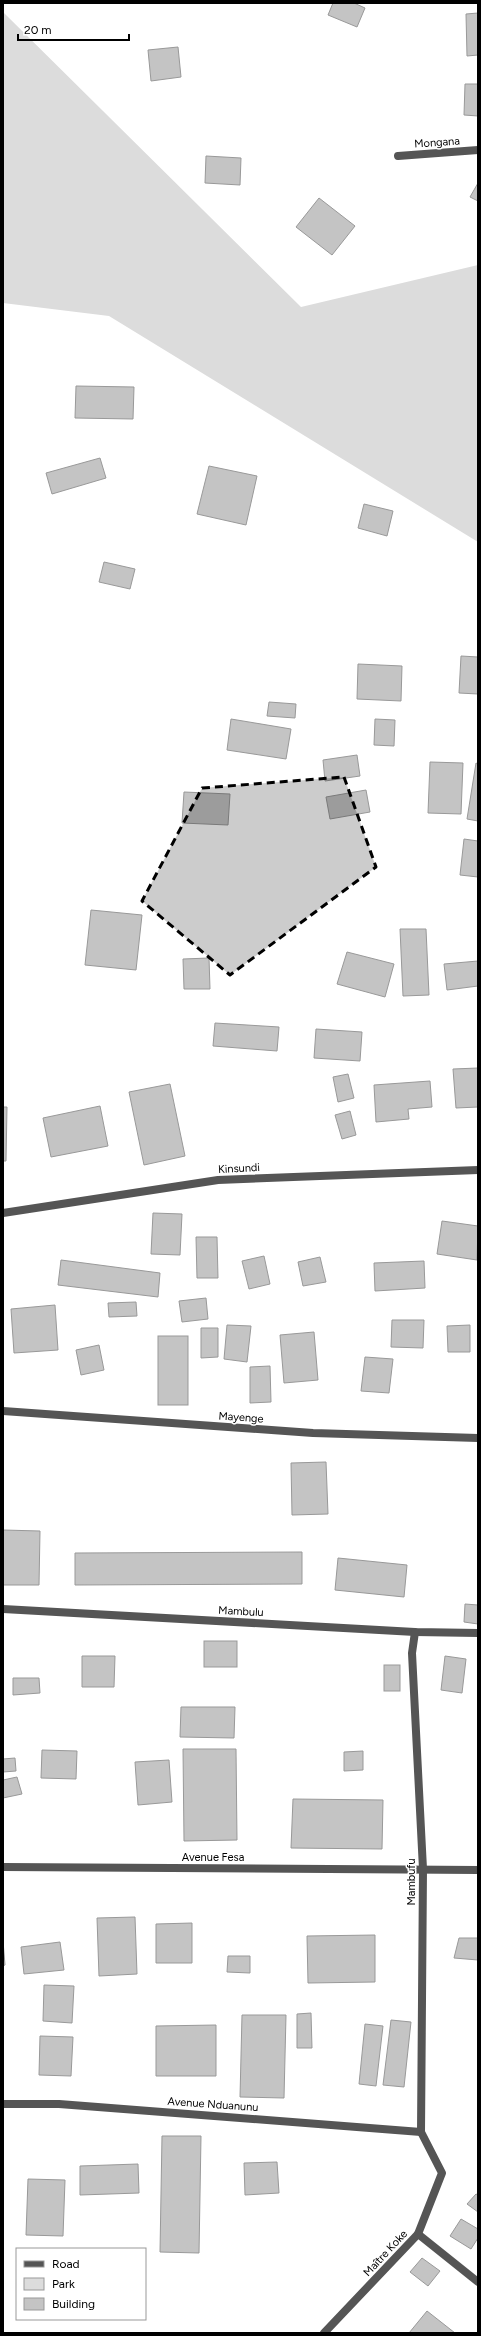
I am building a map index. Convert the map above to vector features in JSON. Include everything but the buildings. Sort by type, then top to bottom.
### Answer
[{"type":"street","name":"Mongana","points":[[398,156],[478,150]]},
{"type":"street","name":"Kinsundi","points":[[3,1213],[218,1180],[478,1170]]},
{"type":"street","name":"Mayenge","points":[[3,1411],[313,1433],[478,1438]]},
{"type":"street","name":"Mambulu","points":[[3,1608],[415,1632],[478,1633]]},
{"type":"street","name":"Mambufu","points":[[415,1632],[412,1653],[423,1869],[421,2132]]},
{"type":"street","name":"Avenue Fesa","points":[[3,1867],[478,1870]]},
{"type":"street","name":"Avenue Nduanunu","points":[[3,2104],[59,2104],[421,2132]]},
{"type":"street","name":"Maître Koke","points":[[324,2333],[418,2234],[442,2173],[421,2132]]},
{"type":"street","points":[[418,2234],[478,2282]]},
{"type":"highlighted area","points":[[344,777],[376,867],[230,975],[142,901],[202,788]]},
{"type":"green space","points":[[3,12],[301,307],[478,265],[478,542],[109,316],[3,303]]}]
